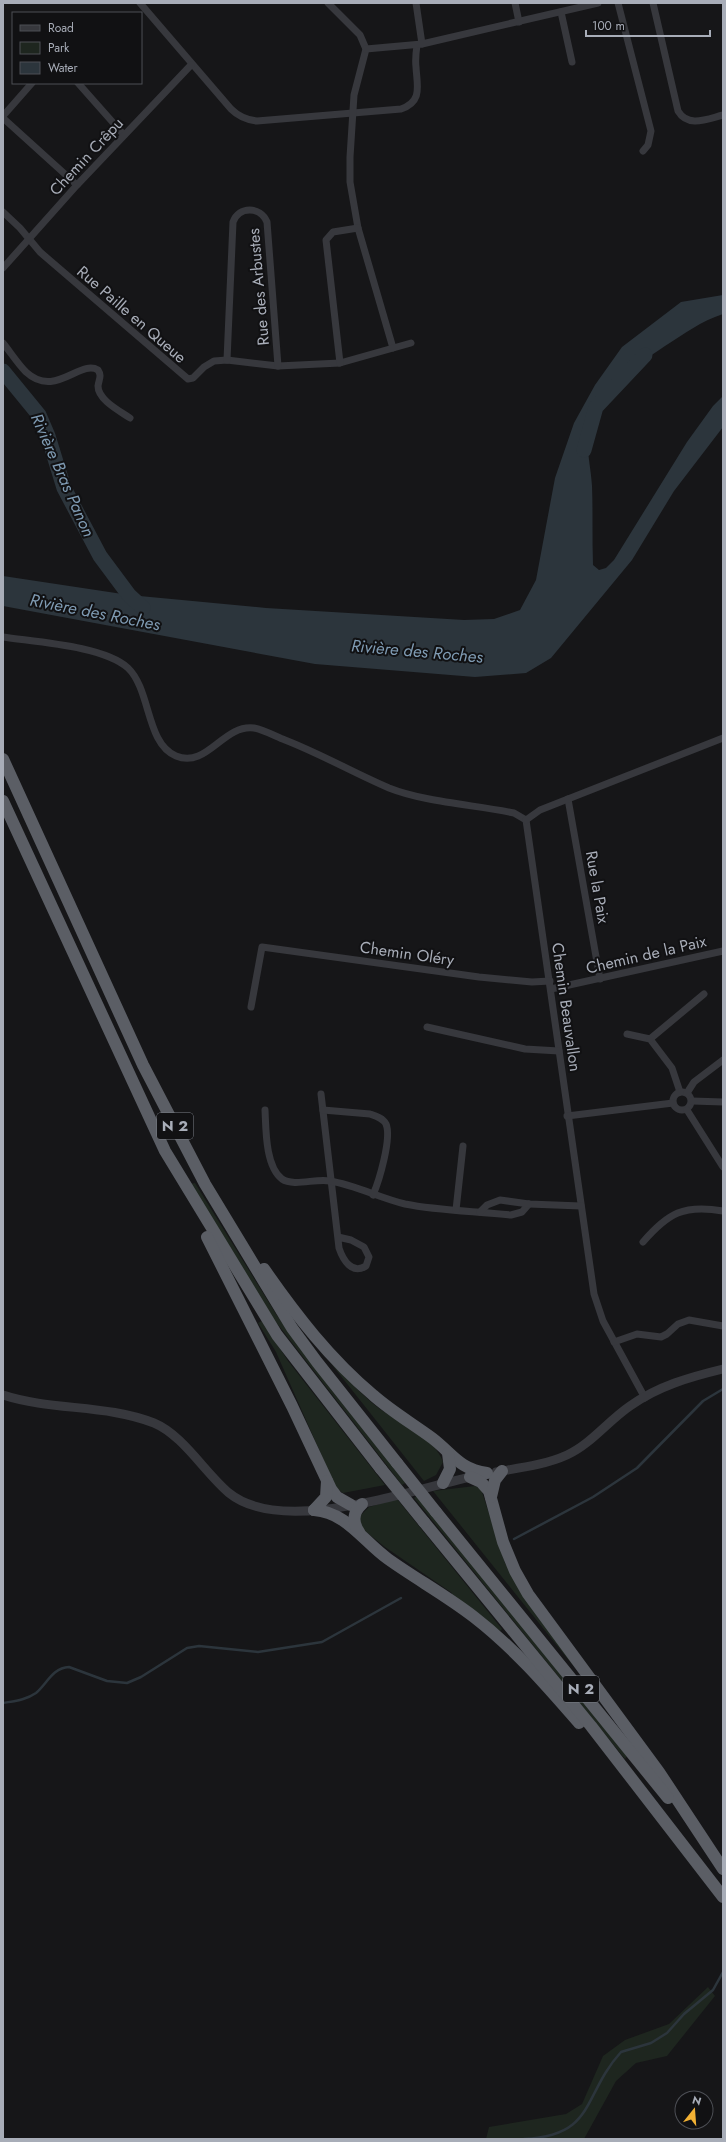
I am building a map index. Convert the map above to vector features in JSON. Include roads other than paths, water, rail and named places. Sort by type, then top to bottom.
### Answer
[{"type":"highway","name":"N 2","points":[[3,759],[143,1065],[205,1184],[292,1328],[317,1362],[436,1512],[600,1712],[723,1869]]},
{"type":"highway","name":"N 2","points":[[3,801],[165,1151],[277,1335],[381,1469],[591,1726],[723,1897]]},
{"type":"highway","points":[[165,1151],[292,1406],[326,1480],[334,1494],[341,1500],[356,1504],[354,1523],[367,1542]]},
{"type":"highway","points":[[205,1184],[290,1307],[317,1340],[372,1395],[434,1440],[454,1460],[469,1469],[487,1473]]},
{"type":"highway","points":[[443,1483],[450,1469],[448,1453]]},
{"type":"highway","points":[[502,1471],[495,1480],[491,1496],[495,1520],[515,1571],[528,1594],[659,1772],[723,1869]]},
{"type":"highway","points":[[470,1477],[481,1482],[491,1496]]},
{"type":"highway","points":[[314,1510],[326,1497],[326,1480]]},
{"type":"highway","points":[[314,1510],[337,1515],[387,1559],[473,1616],[529,1666],[661,1818]]},
{"type":"street","points":[[140,3],[191,65],[236,114],[249,120],[257,121],[401,108],[414,102],[418,87],[416,66],[420,44],[416,3]]},
{"type":"street","points":[[328,3],[360,35],[366,49],[354,95],[352,112],[350,182],[358,228],[394,348]]},
{"type":"street","points":[[516,3],[519,22]]},
{"type":"street","points":[[366,49],[420,44],[598,3]]},
{"type":"street","points":[[618,3],[651,131],[648,145],[643,151]]},
{"type":"street","points":[[653,3],[678,111],[681,117],[687,121],[696,122],[723,115]]},
{"type":"street","points":[[561,12],[572,62]]},
{"type":"street","name":"Chemin Crêpu","points":[[3,268],[77,185],[191,65]]},
{"type":"street","points":[[31,84],[3,117],[77,185]]},
{"type":"street","points":[[79,84],[124,135]]},
{"type":"street","name":"Rue des Arbustes","points":[[227,360],[233,222],[238,212],[242,210],[256,212],[264,216],[267,222],[278,366]]},
{"type":"street","name":"Rue Paille en Queue","points":[[3,212],[40,252],[188,379],[193,378],[210,362],[227,360],[278,366],[340,363],[411,343]]},
{"type":"street","points":[[340,363],[326,240],[333,232],[358,228]]},
{"type":"street","points":[[3,343],[27,372],[41,380],[57,382],[88,368],[95,368],[100,372],[98,386],[102,395],[130,418]]},
{"type":"street","points":[[3,637],[88,650],[116,660],[128,668],[136,679],[156,735],[162,745],[176,756],[182,758],[200,757],[230,733],[241,728],[255,728],[321,754],[390,788],[421,796],[514,813],[526,820],[540,810],[723,738]]},
{"type":"street","name":"Rue la Paix","points":[[568,800],[600,979]]},
{"type":"street","name":"Chemin Beauvallon","points":[[526,820],[550,981],[567,1116],[594,1294],[603,1322],[645,1398]]},
{"type":"street","name":"Chemin Oléry","points":[[251,1007],[262,947],[479,977],[532,982],[550,981]]},
{"type":"street","name":"Chemin de la Paix","points":[[551,989],[723,951]]},
{"type":"street","points":[[650,1039],[704,994]]},
{"type":"street","points":[[427,1028],[525,1049],[559,1051]]},
{"type":"street","points":[[627,1034],[650,1039],[672,1068],[683,1092],[692,1101],[723,1102]]},
{"type":"street","points":[[687,1110],[681,1111],[676,1108],[673,1103],[675,1094],[683,1092],[723,1060]]},
{"type":"street","points":[[321,1094],[339,1248],[345,1261],[354,1268],[362,1268],[366,1266],[369,1257],[364,1247],[351,1240],[338,1237]]},
{"type":"street","points":[[687,1110],[692,1101]]},
{"type":"street","points":[[567,1116],[673,1103]]},
{"type":"street","points":[[266,1110],[266,1148],[280,1178],[294,1182],[316,1179],[331,1181],[406,1204],[456,1210],[517,1215],[525,1210],[529,1204]]},
{"type":"street","points":[[323,1110],[370,1114],[377,1116],[386,1123],[387,1130],[383,1162],[373,1195]]},
{"type":"street","points":[[687,1110],[723,1167]]},
{"type":"street","points":[[456,1210],[463,1146]]},
{"type":"street","points":[[480,1212],[487,1205],[500,1200],[529,1204],[581,1206]]},
{"type":"street","points":[[643,1242],[659,1224],[678,1211],[710,1208],[723,1210]]},
{"type":"street","points":[[614,1342],[637,1334],[661,1337],[667,1334],[678,1324],[689,1320],[723,1326]]},
{"type":"street","points":[[3,1395],[40,1403],[112,1412],[144,1420],[170,1433],[229,1493],[245,1502],[274,1511],[314,1510],[356,1504],[487,1473],[540,1464],[568,1455],[582,1446],[630,1405],[670,1384],[723,1369]]},
{"type":"water","name":"Rivière des Roches","points":[[723,295],[723,314],[707,320],[693,328],[631,370],[602,398],[595,410],[588,430],[588,454],[592,486],[593,565],[599,570],[606,568],[614,560],[687,442],[713,406],[723,396],[723,427],[674,491],[632,560],[551,658],[526,673],[475,677],[315,664],[3,606],[3,576],[129,595],[266,608],[464,620],[494,619],[520,610],[536,580],[555,478],[574,423],[595,385],[622,347],[681,302]]},
{"type":"waterway","points":[[584,450],[596,407],[645,355]]},
{"type":"waterway","name":"Rivière Bras Panon","points":[[3,371],[39,415],[48,436],[64,488],[100,556],[129,595],[143,608]]},
{"type":"waterway","points":[[514,1539],[593,1497],[637,1468],[703,1401],[723,1389]]},
{"type":"waterway","points":[[3,1703],[20,1700],[36,1693],[54,1673],[63,1668],[69,1667],[107,1681],[127,1683],[141,1677],[187,1648],[199,1646],[258,1652],[322,1642],[401,1598]]},
{"type":"waterway","points":[[524,2139],[547,2136],[564,2130],[576,2121],[585,2110],[609,2068],[621,2052],[651,2043],[667,2033],[684,2014],[713,1990],[723,1972]]}]
